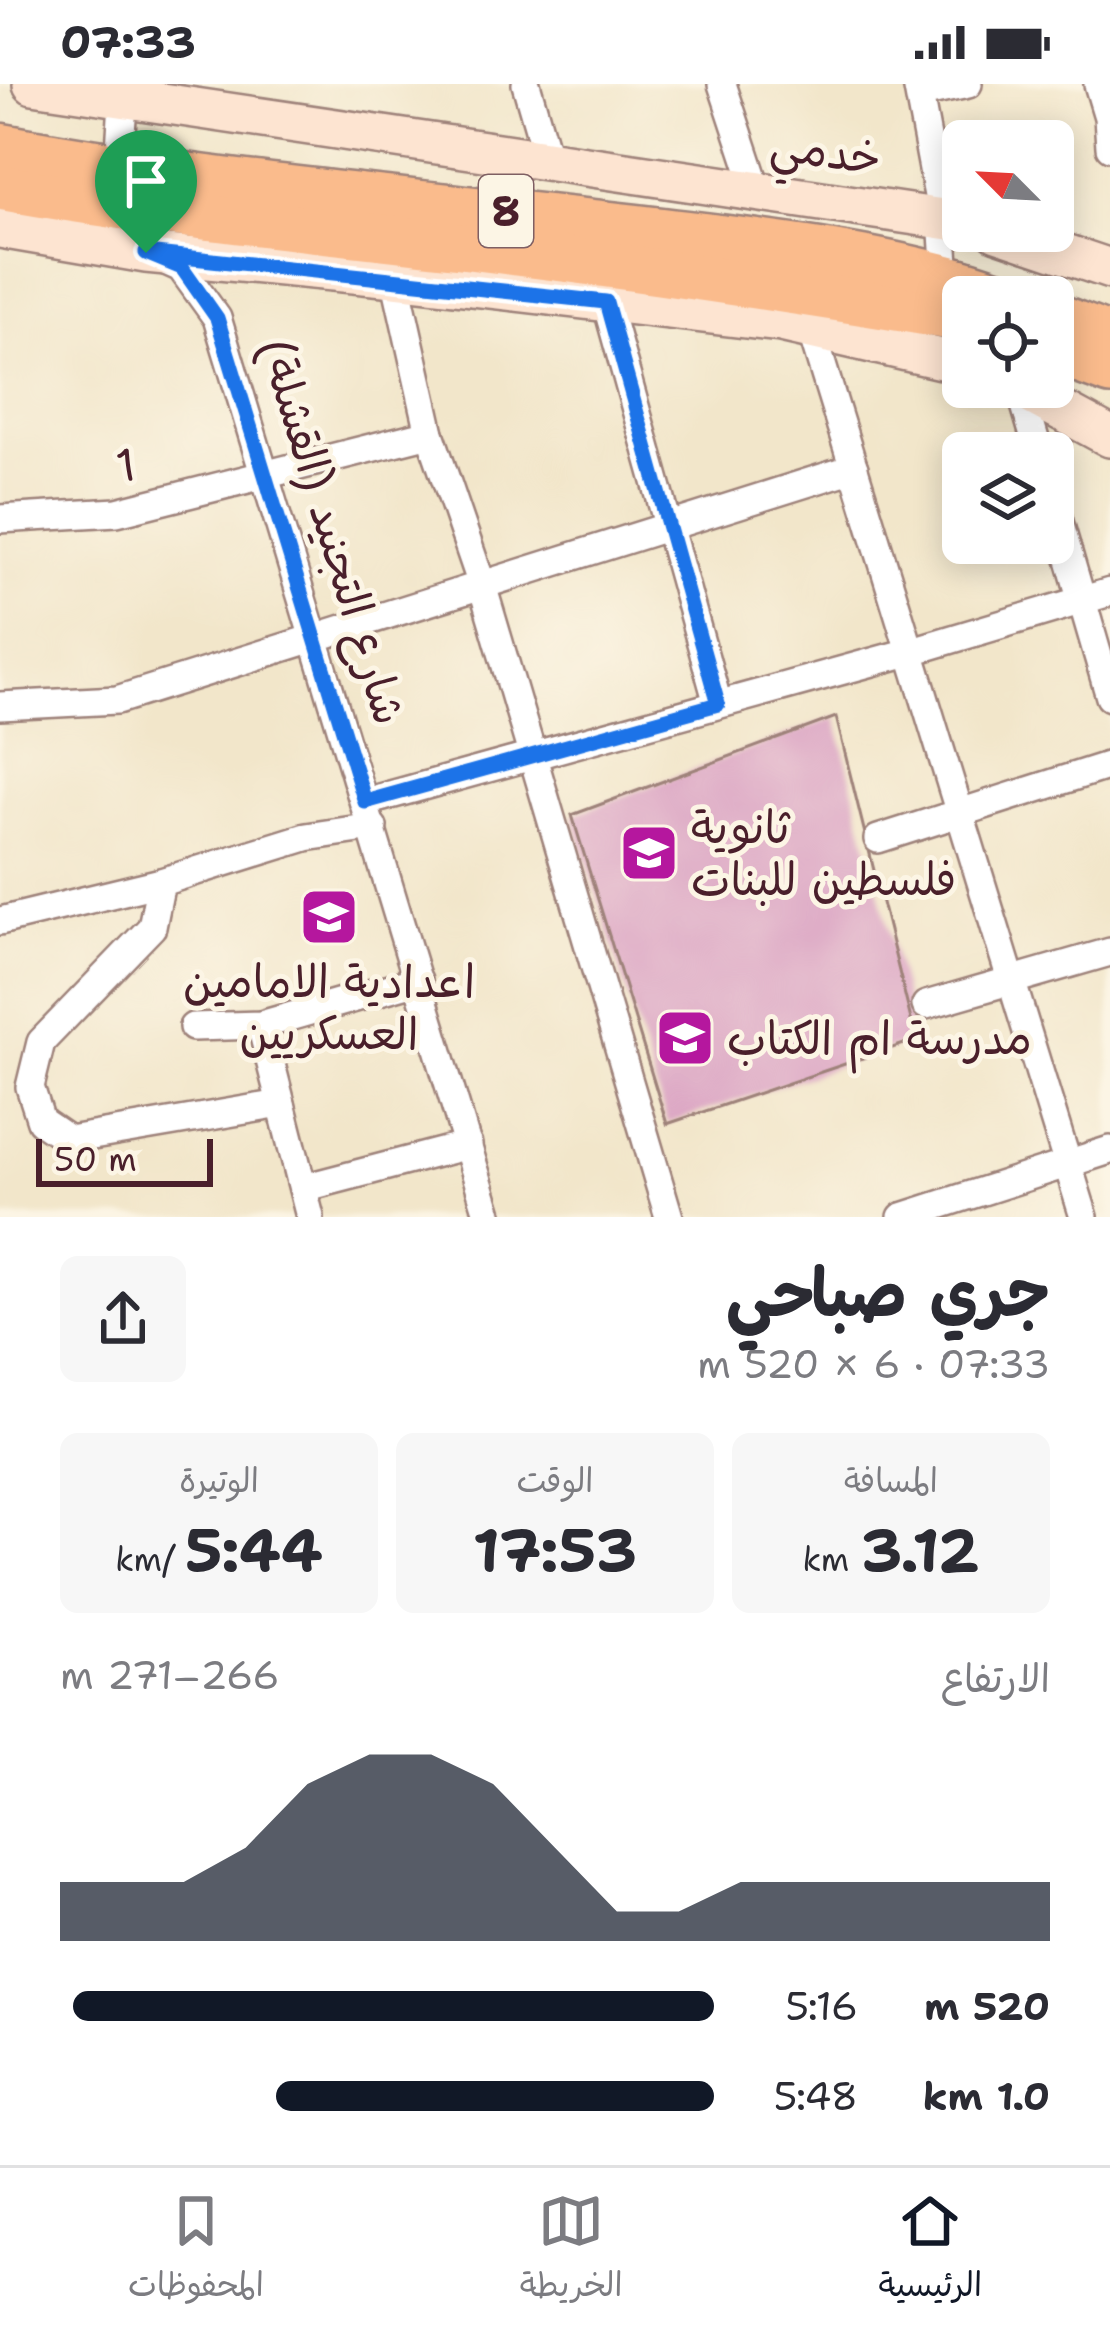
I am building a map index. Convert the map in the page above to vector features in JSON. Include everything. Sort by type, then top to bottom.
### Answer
[{"type":"highway","name":"8","points":[[0,146],[118,168],[782,245],[942,295]]},
{"type":"highway","name":"8","points":[[0,188],[108,207],[733,282],[942,298]]},
{"type":"highway","points":[[1081,327],[1110,372]]},
{"type":"main road","name":"خدمي","points":[[33,84],[123,91],[942,217]]},
{"type":"main road","name":"شارع التجنيد (القشلة)","points":[[0,228],[146,253]]},
{"type":"main road","points":[[1059,252],[1110,269]]},
{"type":"main road","points":[[146,253],[781,322],[942,359]]},
{"type":"main road","points":[[1057,408],[1110,437]]},
{"type":"street","points":[[526,84],[548,160]]},
{"type":"street","points":[[722,84],[757,190]]},
{"type":"street","points":[[942,178],[918,89],[968,84]]},
{"type":"street","points":[[1098,84],[1108,117],[1110,147]]},
{"type":"street","points":[[118,168],[123,91]]},
{"type":"street","name":"شارع التجنيد (القشلة)","points":[[146,253],[182,268],[217,318],[489,1217]]},
{"type":"street","points":[[395,277],[430,433],[482,585],[669,1217]]},
{"type":"street","points":[[606,302],[718,704]]},
{"type":"street","points":[[811,329],[1084,1217]]},
{"type":"street","name":"1","points":[[0,519],[116,512],[430,433]]},
{"type":"street","points":[[0,706],[117,700],[854,469]]},
{"type":"street","points":[[1072,564],[1110,697]]},
{"type":"street","points":[[0,921],[161,882],[306,837],[533,755],[1110,592]]},
{"type":"street","points":[[878,839],[1110,765]]},
{"type":"street","points":[[161,882],[152,927],[41,1042],[30,1087],[41,1121],[69,1140],[281,1104]]},
{"type":"street","points":[[926,1005],[1110,952]]},
{"type":"street","points":[[194,1027],[261,1025],[418,980]]},
{"type":"street","points":[[261,1025],[310,1217]]},
{"type":"street","points":[[303,1188],[467,1145]]},
{"type":"street","points":[[902,1217],[1110,1150]]},
{"type":"building","name":"ثانوية فلسطين للبنات","points":[[836,717],[916,1040],[667,1124],[572,815]]},
{"type":"place","name":"ثانوية فلسطين للبنات","points":[[649,853]]},
{"type":"place","name":"اعدادية الامامين العسكريين","points":[[329,917]]},
{"type":"place","name":"مدرسة ام الكتاب","points":[[685,1038]]},
{"type":"route","points":[[146,253],[606,302],[718,704],[365,802],[217,318],[182,268],[146,253]]}]
